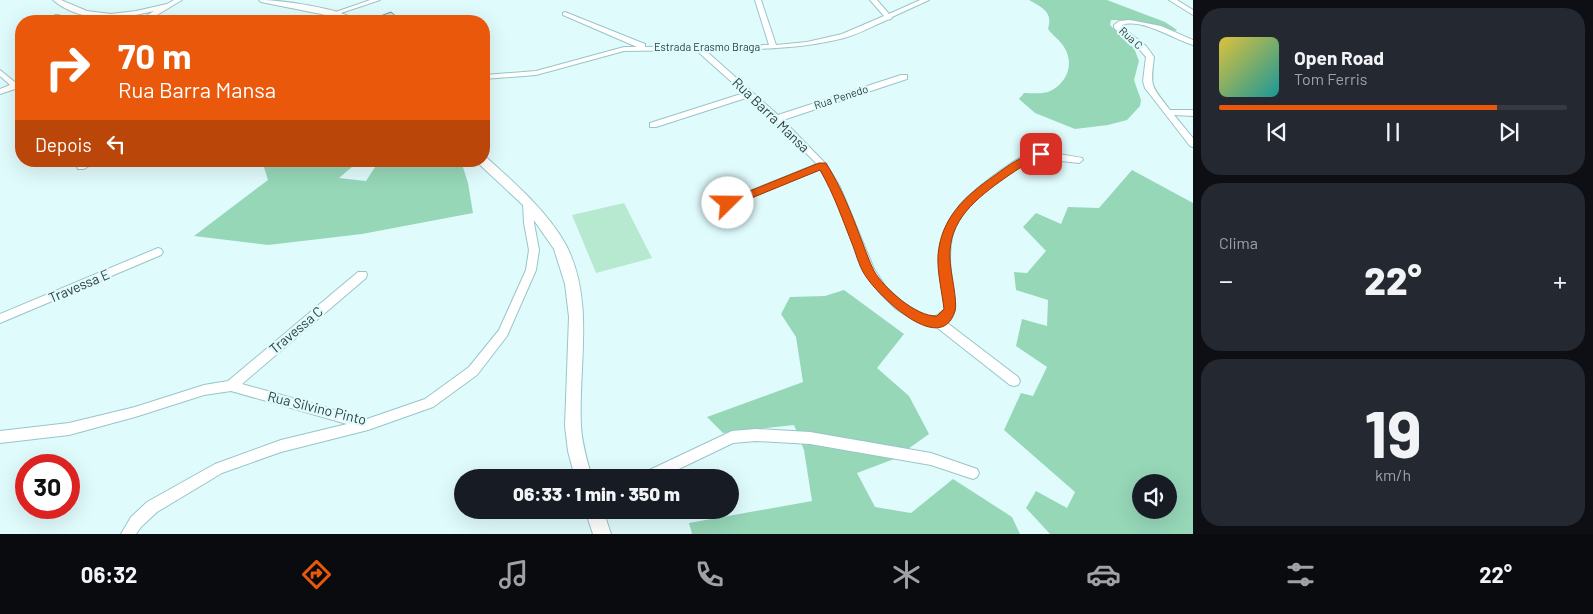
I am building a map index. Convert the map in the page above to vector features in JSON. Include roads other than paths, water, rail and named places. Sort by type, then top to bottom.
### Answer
[{"type":"street","points":[[56,0],[76,10],[95,15]]},
{"type":"street","points":[[152,15],[179,0]]},
{"type":"street","points":[[264,0],[334,14],[378,0]]},
{"type":"street","points":[[758,0],[773,47]]},
{"type":"street","points":[[872,0],[889,18]]},
{"type":"street","name":"Estrada Erasmo Braga","points":[[490,76],[536,72],[606,52],[645,47],[699,49],[807,44],[844,36],[889,18],[926,0]]},
{"type":"street","points":[[1172,0],[1193,13]]},
{"type":"street","points":[[121,15],[167,6]]},
{"type":"street","points":[[565,14],[645,47]]},
{"type":"street","name":"Rua C","points":[[1193,43],[1164,30],[1146,25],[1127,22],[1121,22],[1118,25],[1118,28],[1143,48],[1150,57],[1147,81],[1149,88],[1193,144]]},
{"type":"street","name":"Rua Barra Mansa","points":[[699,49],[778,118],[822,165],[834,185],[870,273],[884,292],[914,316],[928,322],[938,322]]},
{"type":"street","points":[[0,72],[15,83]]},
{"type":"street","name":"Rua Penedo","points":[[778,118],[904,77]]},
{"type":"street","points":[[0,92],[15,86]]},
{"type":"street","points":[[653,125],[750,94]]},
{"type":"street","points":[[1167,112],[1193,113]]},
{"type":"street","points":[[1014,381],[938,322],[950,310],[944,256],[948,231],[958,212],[976,193],[1034,155],[1079,160]]},
{"type":"street","points":[[728,203],[822,165]]},
{"type":"street","points":[[489,167],[528,203],[560,247],[572,284],[576,317],[573,426],[576,451],[581,469]]},
{"type":"street","name":"Rua Silvino Pinto","points":[[0,437],[69,429],[134,412],[204,390],[231,386],[368,424],[429,403],[473,370],[503,333],[531,270],[534,250],[529,223],[528,203]]},
{"type":"street","name":"Travessa E","points":[[0,320],[158,252]]},
{"type":"street","name":"Travessa C","points":[[231,386],[362,275]]},
{"type":"street","points":[[128,534],[136,522],[152,507],[219,468],[281,446],[368,424]]},
{"type":"street","points":[[664,469],[732,437],[756,435],[810,438],[922,457],[973,473]]},
{"type":"street","points":[[597,519],[602,534]]}]
